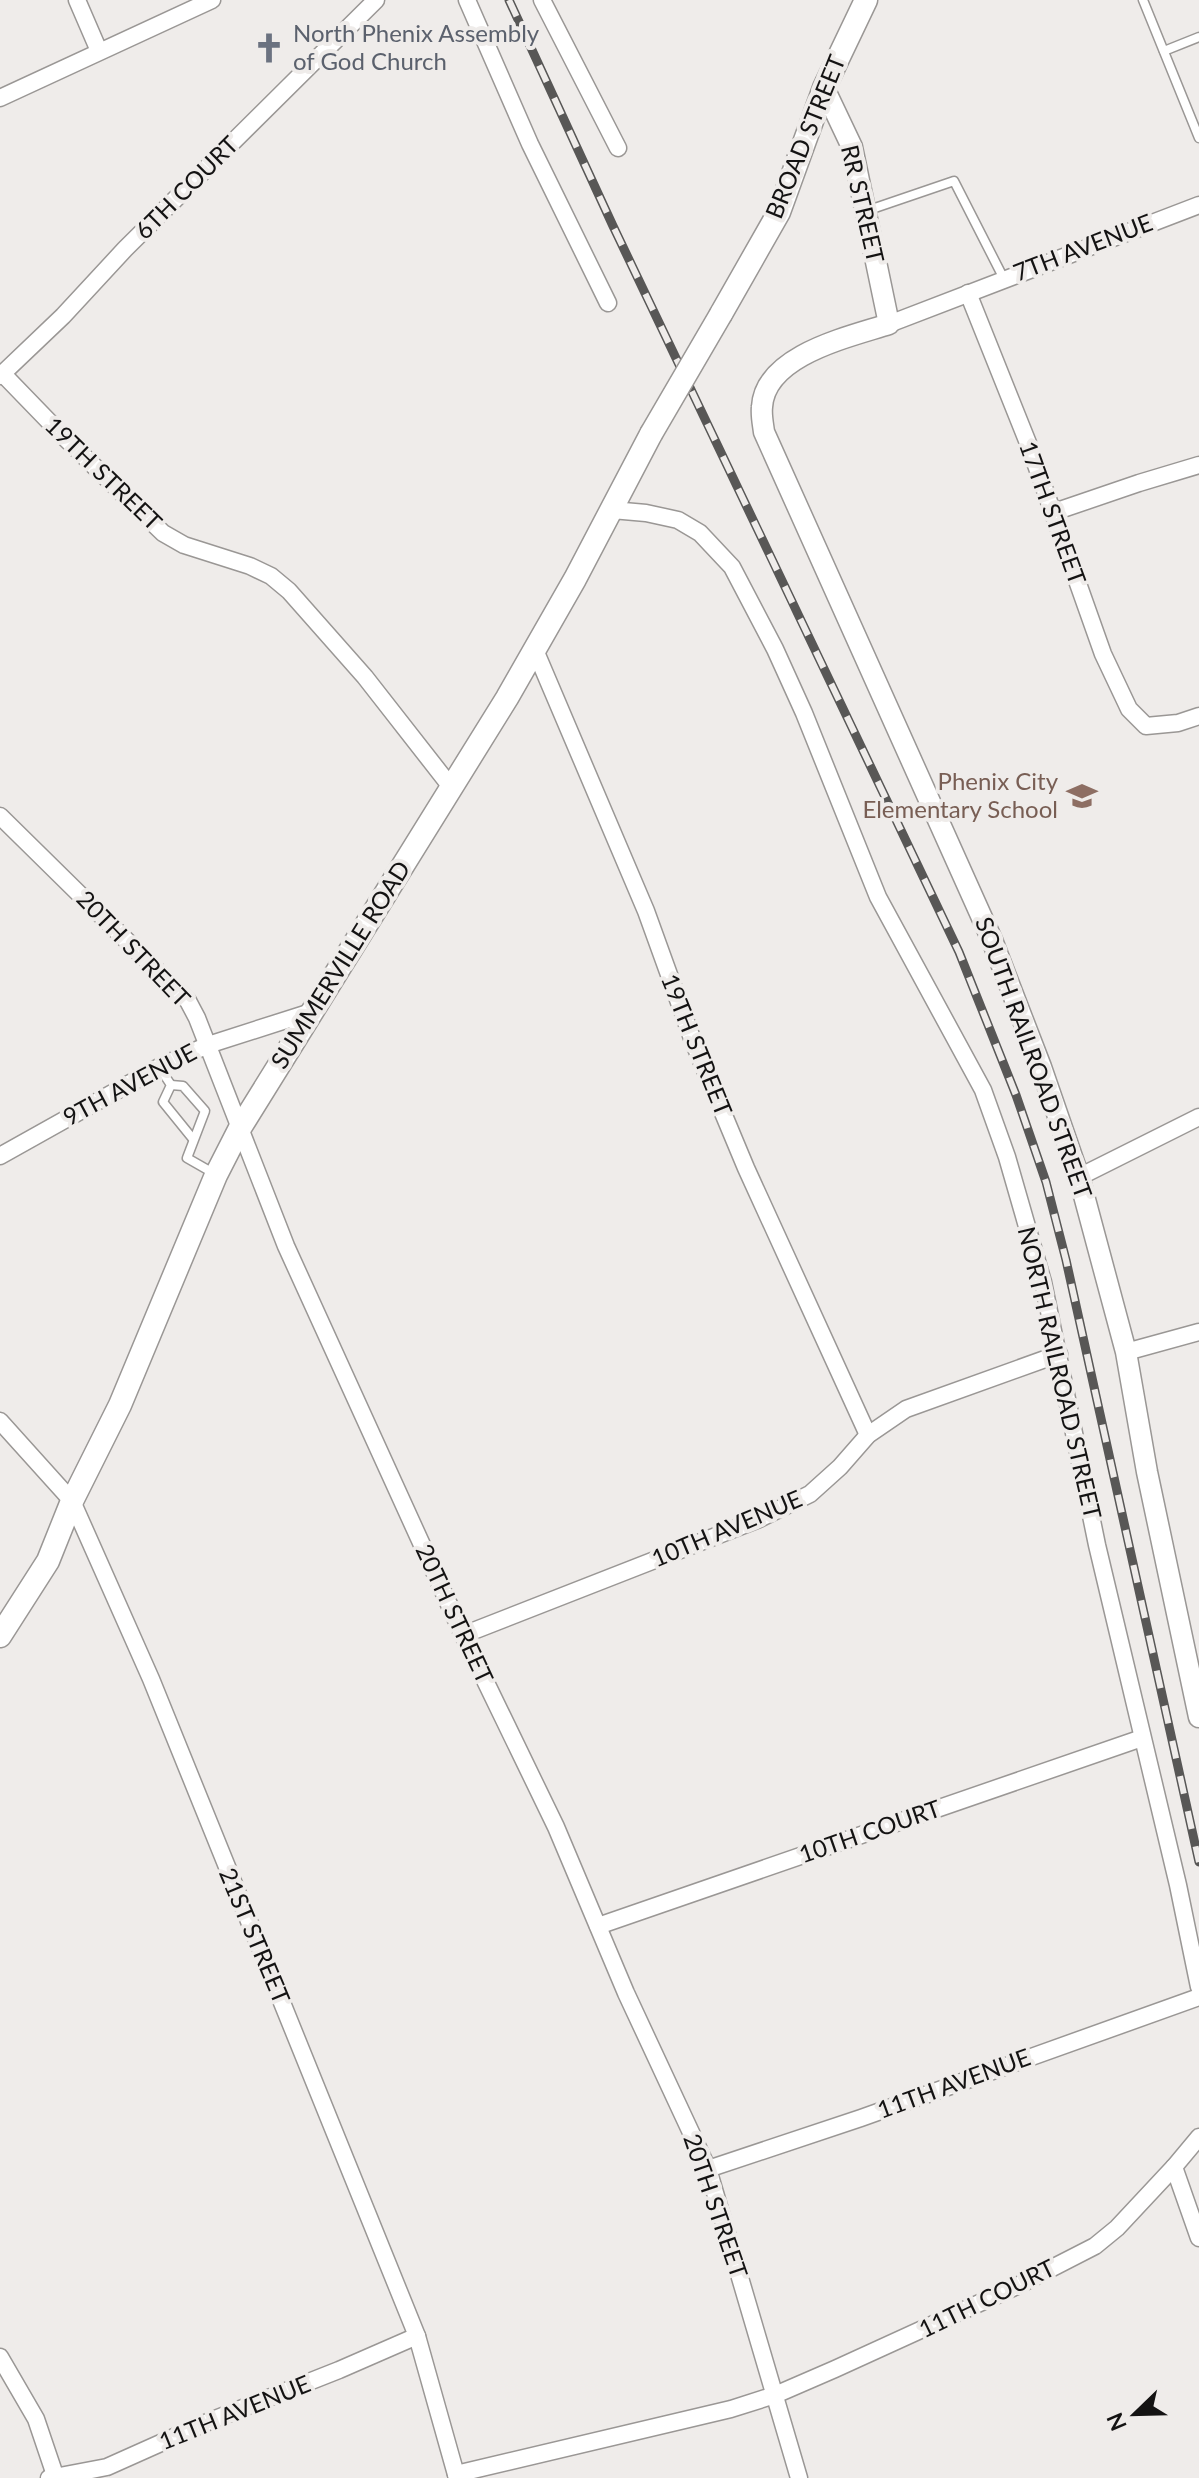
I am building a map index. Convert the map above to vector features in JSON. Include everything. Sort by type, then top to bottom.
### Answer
[{"type":"main road","name":"BROAD STREET","points":[[721,314],[779,212],[824,88],[866,0]]},
{"type":"main road","name":"SUMMERVILLE ROAD","points":[[0,1636],[48,1561],[72,1501],[120,1405],[216,1175],[240,1128],[535,650],[651,434],[721,314]]},
{"type":"street","points":[[77,0],[99,51]]},
{"type":"street","points":[[0,98],[212,0]]},
{"type":"street","name":"6TH COURT","points":[[1,375],[376,0]]},
{"type":"street","points":[[467,0],[530,144],[608,303]]},
{"type":"street","points":[[542,0],[618,148]]},
{"type":"street","name":"RR STREET","points":[[824,88],[852,147],[889,324]]},
{"type":"street","name":"7TH AVENUE","points":[[889,324],[1199,205]]},
{"type":"street","name":"17TH STREET","points":[[968,293],[1054,512],[1103,654],[1129,709],[1146,726],[1178,723],[1199,716]]},
{"type":"street","name":"SOUTH RAILROAD STREET","points":[[889,324],[813,350],[773,378],[761,404],[764,432],[992,940],[1079,1177],[1126,1352],[1147,1472],[1199,1717]]},
{"type":"street","name":"19TH STREET","points":[[1,375],[163,533],[184,545],[271,576],[289,591],[365,677],[451,787]]},
{"type":"street","points":[[1054,512],[1199,465]]},
{"type":"street","name":"NORTH RAILROAD STREET","points":[[612,510],[678,520],[700,533],[717,549],[744,587],[804,713],[878,897],[983,1090],[1007,1157],[1035,1254],[1059,1354],[1097,1545],[1178,1885],[1199,1987]]},
{"type":"street","name":"19TH STREET","points":[[535,650],[646,911],[688,1028],[746,1168],[868,1435]]},
{"type":"street","name":"20TH STREET","points":[[0,816],[188,1001],[197,1018],[286,1246],[463,1635],[527,1764],[708,2169],[799,2478]]},
{"type":"street","name":"9TH AVENUE","points":[[0,1156],[159,1067],[208,1045],[311,1012]]},
{"type":"street","points":[[1079,1177],[1199,1117]]},
{"type":"street","points":[[1126,1352],[1199,1332]]},
{"type":"street","name":"10TH AVENUE","points":[[463,1635],[771,1514],[810,1494],[840,1467],[868,1435],[906,1409],[1059,1354]]},
{"type":"street","name":"21ST STREET","points":[[0,1421],[72,1501],[151,1679],[417,2336],[457,2476]]},
{"type":"street","name":"10TH COURT","points":[[598,1926],[1142,1738]]},
{"type":"street","name":"11TH AVENUE","points":[[708,2169],[861,2118],[1199,1997]]},
{"type":"street","points":[[1199,2137],[1174,2167],[1199,2238]]},
{"type":"street","name":"11TH COURT","points":[[775,2395],[954,2316],[1095,2246],[1117,2228],[1174,2167]]},
{"type":"street","name":"11TH AVENUE","points":[[53,2477],[107,2467],[417,2336]]},
{"type":"street","points":[[0,2357],[36,2419],[53,2477]]},
{"type":"street","points":[[457,2476],[775,2395]]},
{"type":"lane","points":[[1143,0],[1199,138]]},
{"type":"lane","points":[[1164,51],[1199,37]]},
{"type":"lane","points":[[865,212],[954,181],[1004,279]]},
{"type":"lane","points":[[159,1067],[171,1085]]},
{"type":"lane","points":[[171,1085],[163,1102],[193,1139]]},
{"type":"lane","points":[[171,1085],[183,1086],[205,1111],[187,1158],[216,1175]]},
{"type":"railway","points":[[509,0],[613,226],[959,952],[1016,1095],[1046,1182],[1066,1260],[1199,1862]]},
{"type":"place","name":"North Phenix Assembly of God Church","points":[[269,48]]},
{"type":"place","name":"Phenix City Elementary School","points":[[1082,796]]}]
